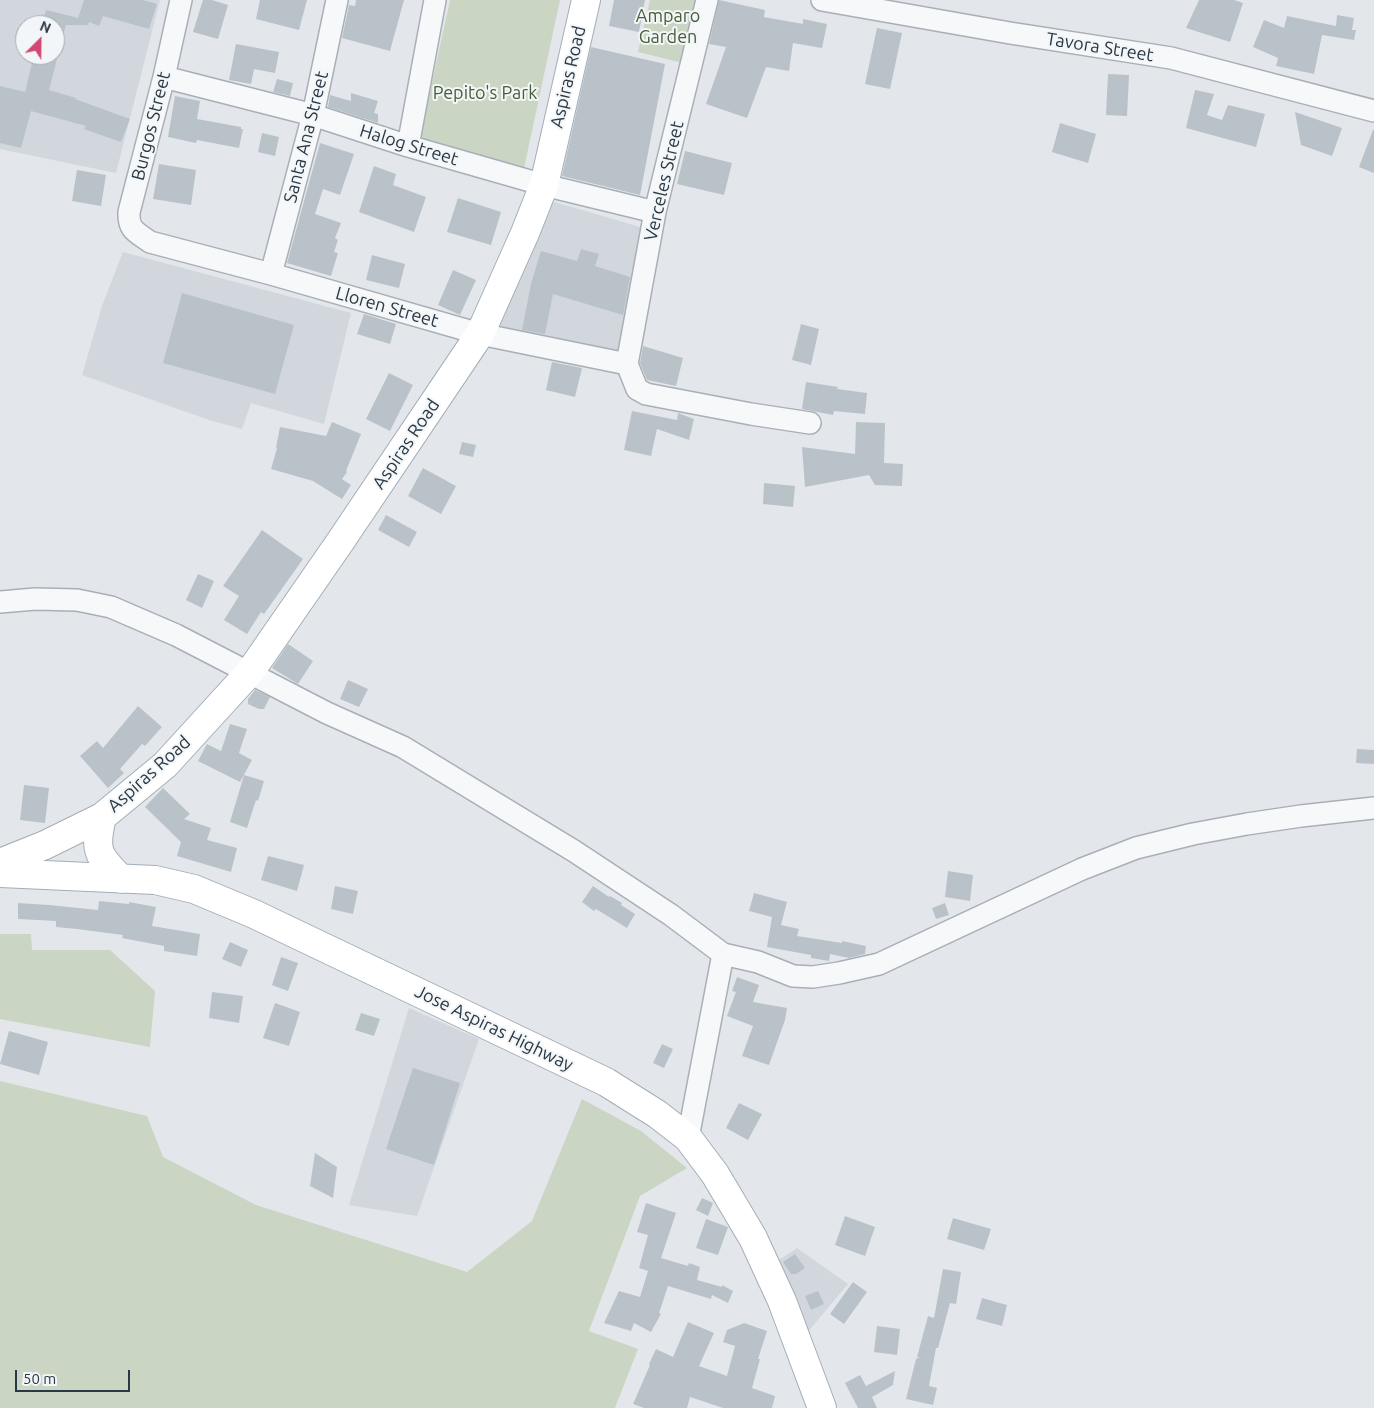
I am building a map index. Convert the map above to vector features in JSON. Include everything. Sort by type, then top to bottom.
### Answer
[{"type":"main road","name":"Aspiras Road","points":[[0,863],[45,846],[102,817],[165,765],[250,672],[345,534],[480,334],[525,233],[544,184],[586,0]]},
{"type":"main road","name":"Aspiras Road","points":[[102,817],[97,841],[99,853],[121,878]]},
{"type":"main road","name":"Jose Aspiras Highway","points":[[0,873],[155,880],[177,884],[206,893],[263,918],[606,1082],[657,1114],[688,1138],[715,1174],[753,1238],[782,1301],[822,1408]]},
{"type":"street","name":"Burgos Street","points":[[150,242],[130,228],[129,212],[164,77],[181,0]]},
{"type":"street","name":"Santa Ana Street","points":[[271,274],[312,115],[337,0]]},
{"type":"street","points":[[408,146],[436,0]]},
{"type":"street","name":"Verceles Street","points":[[626,364],[655,212],[707,0]]},
{"type":"street","name":"Tavora Street","points":[[822,0],[1010,33],[1171,58],[1374,111]]},
{"type":"street","name":"Halog Street","points":[[164,77],[312,115],[408,146],[544,184],[655,212]]},
{"type":"street","name":"Lloren Street","points":[[150,242],[271,274],[480,334],[626,364]]},
{"type":"street","points":[[626,364],[637,389],[646,394],[810,423]]},
{"type":"street","points":[[0,602],[35,599],[77,600],[111,607],[176,635],[327,713],[403,747],[574,851],[671,915],[724,954],[758,962],[793,976],[813,977],[879,964],[1082,869],[1136,848],[1193,834],[1247,824],[1374,808]]},
{"type":"street","points":[[688,1138],[724,954]]},
{"type":"shaded area","points":[[0,0],[160,0],[116,173],[0,149]]},
{"type":"shaded area","points":[[551,201],[647,229],[621,359],[496,330]]},
{"type":"shaded area","points":[[123,252],[351,313],[324,424],[251,403],[242,429],[209,420],[82,375],[102,306]]},
{"type":"shaded area","points":[[409,1008],[479,1039],[417,1216],[349,1205]]},
{"type":"shaded area","points":[[797,1248],[848,1284],[806,1334],[776,1262]]},
{"type":"green space","name":"Pepito's Park","points":[[450,0],[560,0],[523,173],[418,147]]},
{"type":"green space","name":"Amparo Garden","points":[[650,0],[698,0],[683,63],[638,52]]},
{"type":"green space","points":[[0,934],[31,934],[32,950],[110,950],[155,991],[150,1047],[0,1019]]},
{"type":"green space","points":[[0,1081],[147,1116],[163,1157],[256,1205],[467,1272],[532,1221],[582,1099],[641,1131],[687,1168],[640,1196],[589,1331],[638,1349],[615,1408],[0,1408]]},
{"type":"building","points":[[84,0],[143,0],[157,4],[149,29],[103,16],[99,26],[89,22],[88,25],[66,25],[65,28],[65,15],[45,15],[46,10],[78,18]]},
{"type":"building","points":[[203,0],[212,0],[228,5],[218,39],[193,32]]},
{"type":"building","points":[[260,0],[307,0],[299,30],[256,19]]},
{"type":"building","points":[[356,0],[404,0],[390,51],[342,38],[349,5],[355,6]]},
{"type":"building","points":[[614,0],[645,0],[639,32],[609,26]]},
{"type":"building","points":[[719,0],[765,10],[764,17],[803,24],[803,19],[827,24],[822,48],[793,43],[789,71],[766,67],[747,118],[706,104],[726,47],[709,44]]},
{"type":"building","points":[[1199,0],[1234,0],[1243,3],[1230,42],[1186,28]]},
{"type":"building","points":[[1337,15],[1354,18],[1352,30],[1356,30],[1354,40],[1322,35],[1314,74],[1276,66],[1278,58],[1253,47],[1264,20],[1284,28],[1287,16],[1336,26]]},
{"type":"building","points":[[877,28],[902,33],[890,89],[865,84]]},
{"type":"building","points":[[236,44],[279,52],[275,73],[254,69],[251,84],[229,80]]},
{"type":"building","points":[[591,47],[665,64],[640,195],[562,176]]},
{"type":"building","points":[[32,65],[55,65],[49,90],[76,98],[130,119],[121,142],[84,129],[86,126],[31,111],[21,148],[0,143],[0,86],[25,92]]},
{"type":"building","points":[[1108,74],[1129,75],[1127,116],[1106,115]]},
{"type":"building","points":[[277,79],[293,83],[290,96],[273,92]]},
{"type":"building","points":[[1195,90],[1214,94],[1207,115],[1222,120],[1228,105],[1265,114],[1256,147],[1186,128]]},
{"type":"building","points":[[351,93],[378,101],[374,113],[378,114],[378,123],[328,107],[330,95],[351,101]]},
{"type":"building","points":[[175,96],[200,101],[197,119],[241,127],[243,129],[239,148],[197,140],[196,143],[168,137]]},
{"type":"building","points":[[1295,112],[1342,128],[1332,156],[1301,145]]},
{"type":"building","points":[[1060,123],[1096,134],[1088,163],[1052,152]]},
{"type":"building","points":[[1374,130],[1374,173],[1359,167]]},
{"type":"building","points":[[262,133],[279,137],[275,156],[258,152]]},
{"type":"building","points":[[320,143],[354,154],[340,195],[323,189],[315,214],[341,223],[335,238],[338,240],[334,252],[338,253],[331,276],[287,263]]},
{"type":"building","points":[[685,151],[732,163],[724,195],[677,184]]},
{"type":"building","points":[[159,164],[196,170],[191,205],[153,199]]},
{"type":"building","points":[[374,166],[396,174],[393,185],[426,197],[414,232],[359,212]]},
{"type":"building","points":[[77,170],[106,175],[101,206],[72,201]]},
{"type":"building","points":[[458,198],[501,212],[491,245],[447,232]]},
{"type":"building","points":[[581,249],[599,254],[595,266],[630,277],[623,315],[553,294],[545,334],[522,330],[531,284],[541,251],[577,261]]},
{"type":"building","points":[[372,255],[405,264],[399,288],[366,280]]},
{"type":"building","points":[[453,270],[476,280],[460,315],[438,305]]},
{"type":"building","points":[[182,293],[294,325],[275,394],[163,363]]},
{"type":"building","points":[[364,314],[396,324],[390,344],[357,334]]},
{"type":"building","points":[[801,324],[819,329],[811,365],[792,360]]},
{"type":"building","points":[[643,346],[683,358],[676,386],[647,380],[640,363]]},
{"type":"building","points":[[552,362],[582,368],[575,397],[546,390]]},
{"type":"building","points":[[389,373],[413,385],[390,431],[366,419]]},
{"type":"building","points":[[806,382],[867,393],[865,414],[834,411],[833,415],[802,409]]},
{"type":"building","points":[[632,411],[677,420],[678,413],[694,419],[689,440],[657,429],[651,456],[624,450]]},
{"type":"building","points":[[332,422],[361,434],[347,472],[342,479],[351,485],[342,499],[313,481],[271,469],[280,427],[326,436]]},
{"type":"building","points":[[856,422],[885,423],[884,463],[903,464],[902,486],[875,485],[869,475],[805,487],[802,447],[855,454]]},
{"type":"building","points":[[462,442],[476,445],[473,457],[459,454]]},
{"type":"building","points":[[423,468],[456,486],[441,514],[408,496]]},
{"type":"building","points":[[764,483],[795,486],[793,507],[763,504]]},
{"type":"building","points":[[386,515],[417,532],[409,547],[378,530]]},
{"type":"building","points":[[262,530],[303,559],[264,614],[261,612],[247,634],[224,620],[239,596],[223,586]]},
{"type":"building","points":[[198,574],[214,581],[202,608],[186,600]]},
{"type":"building","points":[[288,644],[313,661],[298,684],[272,668]]},
{"type":"building","points":[[348,680],[368,689],[359,707],[340,699]]},
{"type":"building","points":[[255,690],[270,697],[264,709],[248,704],[248,699]]},
{"type":"building","points":[[138,706],[162,727],[145,746],[142,744],[120,769],[124,773],[108,788],[80,756],[97,741],[103,748]]},
{"type":"building","points":[[230,724],[247,729],[239,753],[252,760],[240,782],[198,761],[207,744],[221,751]]},
{"type":"building","points":[[1357,749],[1374,750],[1374,764],[1356,763]]},
{"type":"building","points":[[244,775],[264,781],[247,828],[230,822]]},
{"type":"building","points":[[24,785],[49,788],[45,823],[20,820]]},
{"type":"building","points":[[163,788],[190,814],[184,819],[211,828],[207,840],[237,848],[231,872],[177,856],[181,842],[145,807]]},
{"type":"building","points":[[268,856],[304,865],[297,891],[261,880]]},
{"type":"building","points":[[948,871],[973,875],[970,901],[945,897]]},
{"type":"building","points":[[335,886],[358,891],[353,914],[331,909]]},
{"type":"building","points":[[593,886],[622,903],[621,905],[635,914],[627,928],[596,909],[594,911],[582,902]]},
{"type":"building","points":[[754,893],[787,902],[781,925],[799,929],[797,936],[842,943],[842,941],[866,946],[865,954],[849,958],[830,954],[829,961],[811,958],[811,955],[767,947],[772,917],[749,911]]},
{"type":"building","points":[[99,901],[129,904],[129,902],[156,907],[152,926],[200,934],[197,956],[164,951],[164,946],[122,938],[123,935],[56,927],[56,921],[18,919],[18,903],[98,910]]},
{"type":"building","points":[[945,903],[949,915],[936,919],[932,908]]},
{"type":"building","points":[[230,942],[248,950],[241,967],[222,959]]},
{"type":"building","points":[[281,957],[298,963],[288,991],[272,985]]},
{"type":"building","points":[[737,977],[759,985],[753,1002],[787,1008],[785,1020],[769,1065],[742,1056],[753,1026],[727,1016],[736,992],[732,991]]},
{"type":"building","points":[[212,992],[243,996],[239,1023],[209,1018]]},
{"type":"building","points":[[275,1003],[300,1012],[289,1046],[263,1038]]},
{"type":"building","points":[[361,1013],[380,1019],[374,1036],[355,1030]]},
{"type":"building","points":[[9,1031],[48,1042],[39,1075],[0,1064]]},
{"type":"building","points":[[662,1044],[673,1049],[664,1068],[653,1063]]},
{"type":"building","points":[[413,1068],[460,1083],[434,1165],[386,1149]]},
{"type":"building","points":[[739,1103],[762,1114],[748,1140],[726,1128]]},
{"type":"building","points":[[315,1153],[337,1167],[333,1198],[310,1186]]},
{"type":"building","points":[[702,1198],[713,1203],[708,1216],[696,1210]]},
{"type":"building","points":[[646,1203],[676,1213],[661,1258],[688,1266],[689,1263],[700,1267],[697,1280],[722,1287],[722,1285],[733,1291],[728,1303],[712,1295],[711,1299],[668,1286],[659,1313],[661,1314],[651,1332],[634,1323],[631,1331],[604,1323],[619,1291],[640,1297],[648,1271],[639,1268],[648,1235],[637,1232]]},
{"type":"building","points":[[845,1216],[875,1227],[865,1256],[835,1245]]},
{"type":"building","points":[[953,1218],[991,1229],[984,1250],[947,1239]]},
{"type":"building","points":[[706,1219],[728,1227],[718,1255],[696,1248]]},
{"type":"building","points":[[795,1254],[805,1268],[796,1274],[791,1274],[783,1262]]},
{"type":"building","points":[[943,1269],[961,1272],[956,1304],[950,1303],[938,1348],[936,1348],[929,1386],[937,1388],[933,1405],[906,1399],[916,1359],[920,1357],[917,1357],[928,1316],[934,1318]]},
{"type":"building","points":[[853,1282],[867,1292],[844,1324],[830,1314]]},
{"type":"building","points":[[818,1291],[824,1304],[811,1310],[805,1296]]},
{"type":"building","points":[[982,1298],[1007,1305],[1002,1326],[976,1319]]},
{"type":"building","points":[[688,1322],[714,1333],[699,1366],[727,1376],[735,1346],[723,1342],[727,1330],[744,1323],[767,1331],[758,1359],[760,1359],[752,1388],[775,1396],[772,1408],[723,1408],[690,1397],[687,1408],[644,1408],[633,1404],[656,1349],[673,1357]]},
{"type":"building","points":[[877,1326],[900,1329],[897,1355],[874,1352]]},
{"type":"building","points":[[895,1371],[893,1385],[872,1397],[877,1408],[858,1408],[845,1383],[860,1375],[866,1386]]}]
